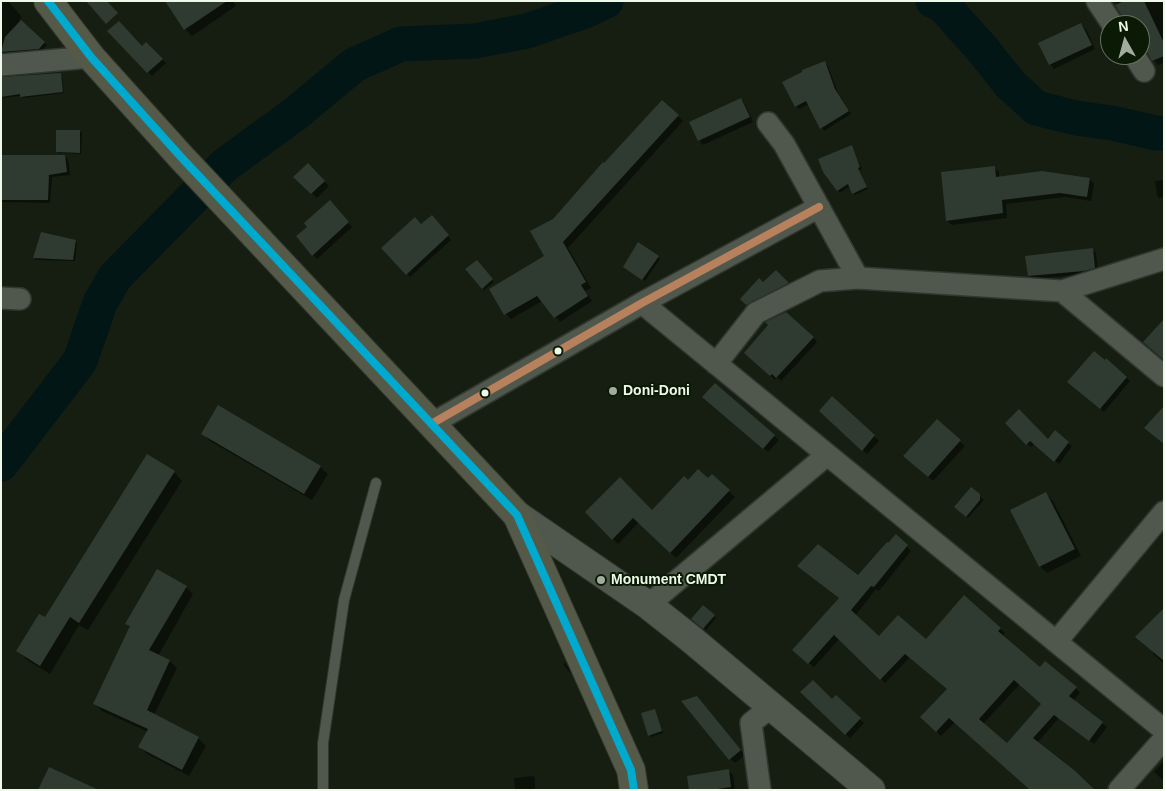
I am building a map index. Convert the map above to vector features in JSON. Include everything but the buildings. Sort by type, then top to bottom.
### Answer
[{"type":"main road","points":[[48,1],[91,57],[239,220],[433,423],[517,515],[631,770],[634,790]]},
{"type":"street","points":[[1097,1],[1106,15]]},
{"type":"street","points":[[1,65],[91,57]]},
{"type":"street","points":[[768,123],[784,144],[858,278]]},
{"type":"street","points":[[433,423],[642,304],[819,207]]},
{"type":"street","points":[[716,364],[756,313],[820,281],[858,278],[1062,291],[1164,259]]},
{"type":"street","points":[[1062,291],[1164,376]]},
{"type":"street","points":[[642,304],[1164,730]]},
{"type":"street","points":[[648,605],[827,455]]},
{"type":"street","points":[[1056,642],[1164,512]]},
{"type":"street","points":[[517,515],[648,605],[871,790]]},
{"type":"street","points":[[760,790],[751,723],[772,706]]},
{"type":"street","points":[[1119,790],[1164,739]]},
{"type":"lane","points":[[323,790],[323,742],[344,600],[376,483]]},
{"type":"waterway","points":[[1,464],[80,361],[100,303],[115,277],[225,165],[295,114],[354,65],[401,44],[475,41],[527,31],[585,11],[606,1]]},
{"type":"waterway","points":[[933,1],[942,4],[1010,84],[1036,108],[1076,118],[1164,133]]},
{"type":"transit line","points":[[48,1],[91,57],[181,157],[517,515],[631,770],[634,790]]},
{"type":"transit line","points":[[433,423],[642,303],[819,207]]},
{"type":"place","name":"Doni-Doni","points":[[613,391]]},
{"type":"place","name":"Monument CMDT","points":[[601,580]]}]
